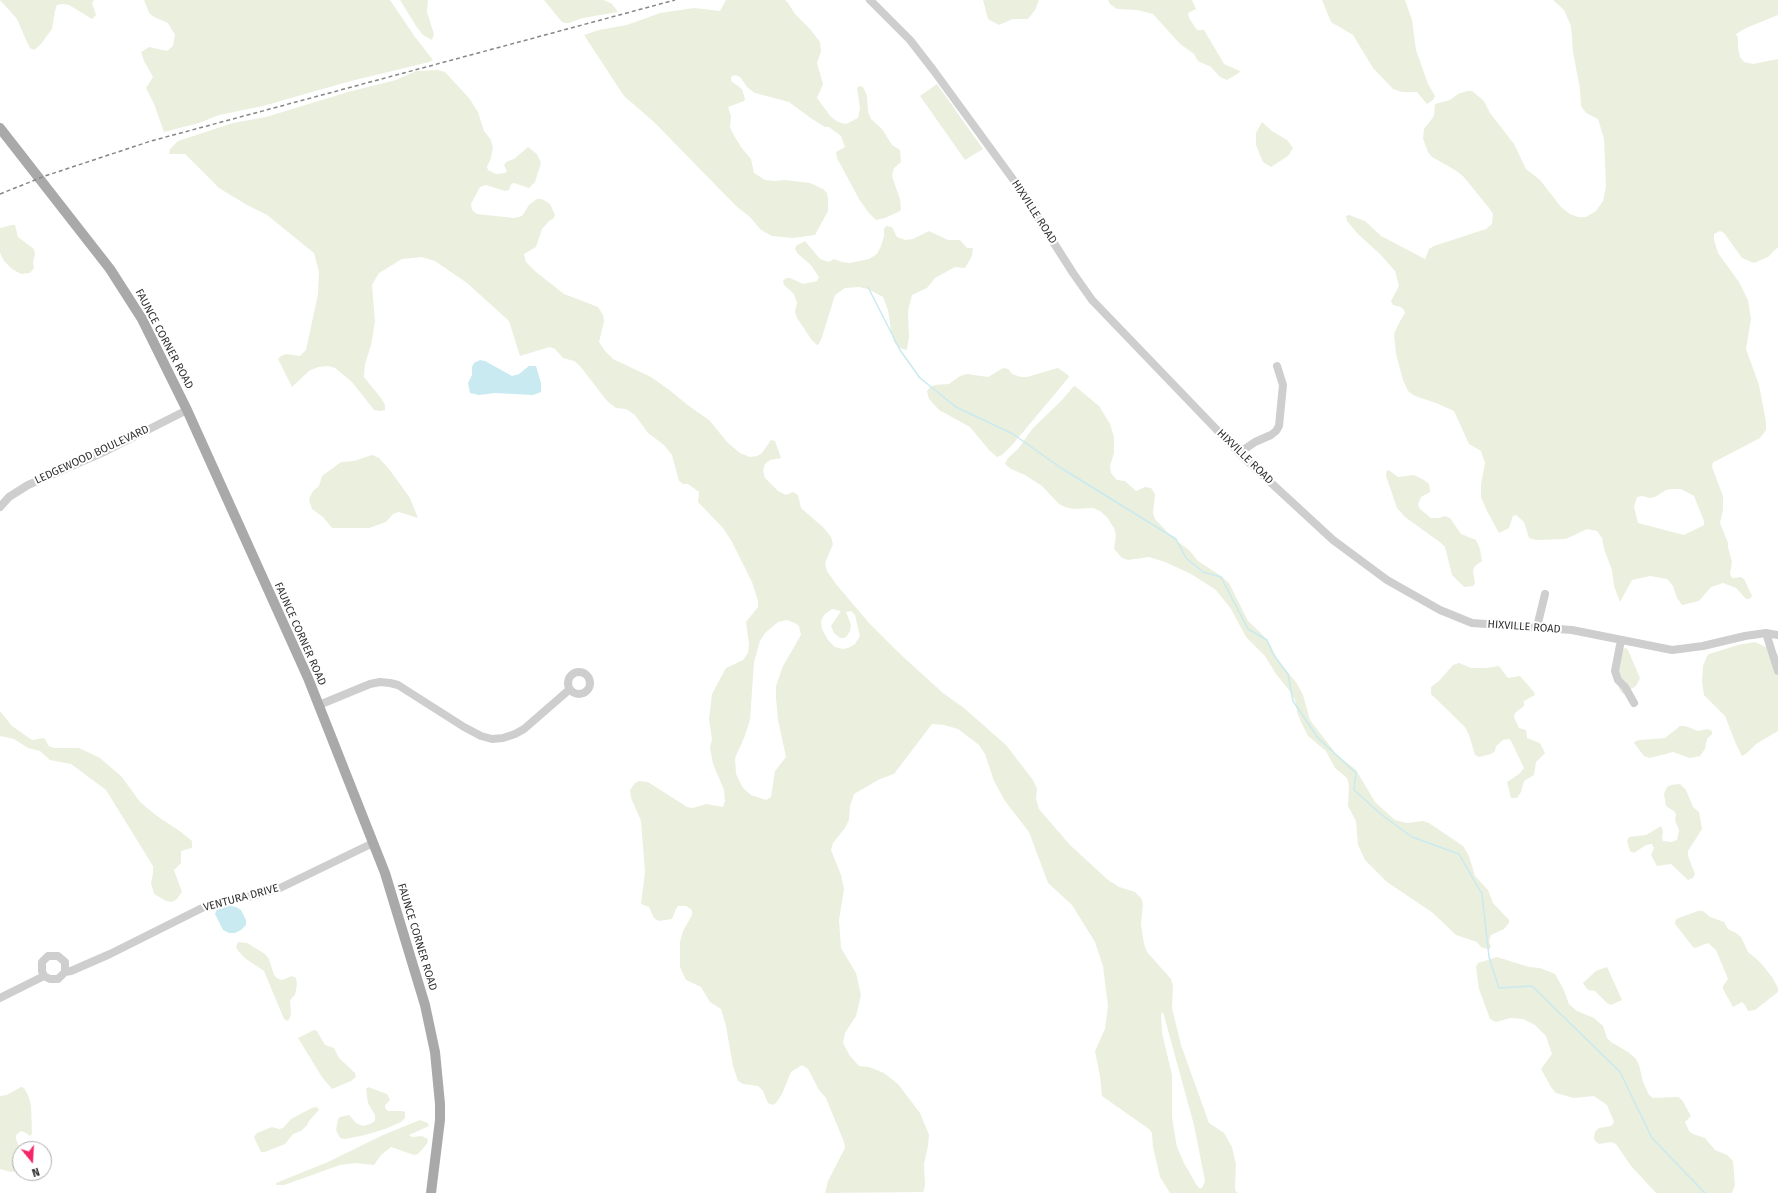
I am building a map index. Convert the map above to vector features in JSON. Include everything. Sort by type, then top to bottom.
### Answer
[{"type":"main road","name":"FAUNCE CORNER ROAD","points":[[2,132],[88,239],[122,285],[149,332],[187,410],[319,705],[373,843],[401,922],[425,1005],[435,1052],[440,1104],[440,1120],[431,1193]]},
{"type":"street","name":"HIXVILLE ROAD","points":[[870,0],[910,40],[934,71],[1015,182],[1092,300],[1239,453],[1333,540],[1387,580],[1440,610],[1472,623],[1572,630],[1672,650],[1703,646],[1766,633],[1778,635]]},
{"type":"street","points":[[1239,453],[1255,442],[1271,435],[1279,426],[1283,385],[1277,366]]},
{"type":"street","name":"LEDGEWOOD BOULEVARD","points":[[0,507],[9,497],[28,485],[106,451],[187,410]]},
{"type":"street","points":[[1537,627],[1545,594]]},
{"type":"street","points":[[1766,633],[1778,671]]},
{"type":"street","points":[[1621,640],[1615,671],[1618,680],[1625,687],[1634,704]]},
{"type":"street","points":[[319,705],[370,684],[380,682],[390,683],[398,685],[464,728],[481,736],[492,739],[509,736],[524,729],[570,689]]},
{"type":"street","name":"VENTURA DRIVE","points":[[0,998],[44,976],[50,979],[58,979],[65,972],[104,956],[190,914],[214,904],[226,900],[260,895],[278,889],[373,843]]},
{"type":"street","points":[[44,976],[42,965],[44,960],[50,955],[58,956],[64,960],[66,967],[65,972]]},
{"type":"green space","points":[[0,0],[94,0],[92,3],[96,15],[92,19],[69,5],[57,5],[52,29],[41,44],[34,50],[30,48],[17,19]]},
{"type":"green space","points":[[144,0],[390,0],[415,37],[433,60],[347,82],[263,106],[219,115],[199,123],[164,132],[154,104],[146,88],[153,77],[141,52],[149,47],[167,51],[173,46],[175,35],[168,23],[154,17],[149,13]]},
{"type":"green space","points":[[400,0],[428,0],[427,12],[434,34],[432,40],[423,35]]},
{"type":"green space","points":[[544,0],[604,0],[612,4],[618,12],[583,18],[565,23],[562,22]]},
{"type":"green space","points":[[726,0],[785,0],[788,3],[795,14],[820,42],[821,51],[817,63],[823,84],[817,98],[831,117],[838,122],[846,124],[858,118],[860,108],[857,88],[859,86],[863,87],[867,96],[868,112],[871,119],[882,129],[892,145],[900,150],[901,162],[894,168],[892,176],[900,199],[900,211],[885,218],[876,220],[859,199],[837,158],[836,152],[845,147],[841,136],[829,127],[825,127],[812,119],[789,102],[755,93],[748,88],[740,77],[735,75],[731,77],[731,81],[742,89],[745,99],[744,101],[728,107],[731,116],[730,127],[741,147],[751,159],[754,173],[765,180],[785,180],[810,183],[823,189],[827,193],[828,211],[815,235],[793,238],[772,236],[761,230],[750,217],[736,206],[654,122],[624,96],[584,35],[599,30],[627,25],[660,13],[694,8],[720,11]]},
{"type":"green space","points":[[983,0],[1039,0],[1035,10],[1028,19],[1013,19],[999,25],[988,19]]},
{"type":"green space","points":[[1108,0],[1192,0],[1196,9],[1188,13],[1189,18],[1197,30],[1204,30],[1224,64],[1240,71],[1239,73],[1227,80],[1220,77],[1211,67],[1198,61],[1194,54],[1180,44],[1153,14],[1137,10],[1117,9],[1110,4]]},
{"type":"green space","points":[[1322,0],[1405,0],[1412,20],[1416,50],[1428,84],[1435,96],[1433,100],[1427,104],[1417,92],[1402,92],[1393,89],[1373,68],[1353,35],[1331,22]]},
{"type":"green space","points":[[1553,0],[1778,0],[1778,15],[1746,28],[1736,34],[1738,38],[1740,57],[1744,62],[1753,64],[1778,59],[1778,247],[1768,257],[1754,263],[1742,258],[1724,233],[1720,231],[1714,234],[1714,240],[1718,253],[1739,282],[1748,300],[1751,319],[1746,349],[1759,385],[1766,422],[1766,430],[1760,438],[1713,462],[1712,467],[1723,496],[1723,510],[1720,523],[1728,543],[1732,562],[1730,574],[1732,578],[1741,577],[1744,579],[1752,596],[1749,599],[1746,599],[1736,588],[1723,583],[1711,587],[1699,601],[1682,605],[1677,598],[1673,586],[1667,579],[1650,576],[1632,580],[1620,602],[1614,586],[1612,570],[1604,549],[1602,538],[1597,531],[1587,529],[1566,539],[1536,540],[1529,538],[1524,522],[1516,515],[1513,516],[1509,528],[1499,533],[1481,497],[1481,485],[1485,463],[1481,451],[1469,444],[1454,411],[1415,396],[1408,391],[1403,380],[1396,354],[1394,334],[1405,313],[1401,307],[1393,305],[1391,301],[1399,286],[1395,271],[1347,221],[1346,216],[1349,215],[1365,221],[1381,236],[1425,259],[1429,249],[1434,246],[1486,229],[1492,224],[1493,214],[1489,208],[1463,176],[1432,157],[1428,152],[1423,139],[1424,129],[1434,116],[1435,104],[1450,100],[1458,94],[1467,91],[1472,91],[1484,101],[1490,113],[1514,144],[1526,169],[1540,180],[1561,207],[1570,214],[1578,217],[1586,217],[1596,211],[1603,201],[1606,186],[1604,139],[1598,119],[1586,113],[1581,106],[1580,89],[1573,52],[1571,26],[1564,10]],"holes":[[[1681,489],[1694,496],[1704,521],[1704,525],[1684,535],[1638,523],[1634,507],[1637,497],[1642,496],[1650,498],[1655,497],[1666,490]]]},
{"type":"green space","points":[[438,70],[445,72],[469,98],[478,112],[484,131],[491,140],[493,148],[487,167],[488,170],[496,174],[505,173],[507,171],[504,165],[506,162],[514,159],[528,147],[537,154],[541,163],[535,182],[529,188],[514,183],[511,184],[509,190],[505,191],[486,185],[480,187],[471,204],[472,210],[477,214],[514,218],[522,216],[529,205],[537,199],[542,199],[550,204],[555,215],[553,219],[549,221],[542,229],[536,247],[524,254],[526,262],[536,272],[564,294],[598,307],[603,315],[604,322],[599,342],[613,359],[651,377],[668,389],[709,420],[728,443],[740,453],[750,457],[757,456],[762,453],[771,440],[775,441],[781,458],[770,460],[765,464],[763,471],[765,478],[778,491],[786,495],[793,492],[798,495],[801,508],[824,528],[831,537],[833,544],[825,563],[827,571],[836,584],[869,623],[900,654],[943,693],[964,708],[1006,745],[1033,780],[1037,789],[1036,799],[1039,809],[1070,845],[1108,880],[1119,887],[1135,892],[1141,898],[1143,904],[1141,924],[1144,944],[1147,952],[1171,979],[1173,986],[1172,1008],[1181,1045],[1209,1123],[1224,1133],[1232,1147],[1236,1164],[1235,1188],[1236,1192],[1239,1193],[1170,1193],[1160,1177],[1153,1147],[1152,1133],[1149,1129],[1102,1096],[1095,1051],[1105,1029],[1108,1006],[1103,966],[1095,942],[1072,905],[1048,883],[1029,832],[1005,801],[994,781],[985,754],[979,745],[958,729],[944,725],[932,724],[894,774],[880,779],[854,794],[850,806],[849,820],[845,828],[833,843],[831,850],[841,875],[844,889],[839,920],[841,948],[856,973],[861,995],[856,1016],[845,1033],[843,1043],[850,1056],[859,1066],[869,1067],[884,1073],[898,1084],[920,1113],[929,1135],[924,1164],[925,1186],[923,1192],[825,1193],[828,1181],[845,1148],[826,1098],[819,1090],[808,1069],[802,1065],[791,1072],[782,1094],[773,1105],[768,1103],[763,1091],[758,1086],[743,1084],[738,1081],[733,1066],[726,1026],[721,1009],[710,1002],[701,987],[686,980],[680,967],[680,942],[683,931],[692,915],[692,910],[686,906],[678,906],[672,919],[659,921],[654,918],[649,907],[641,904],[645,872],[641,821],[631,798],[630,790],[635,783],[639,781],[648,782],[687,807],[693,808],[706,804],[723,807],[725,801],[724,790],[713,764],[710,748],[712,739],[709,719],[712,694],[726,668],[743,660],[748,653],[749,644],[746,622],[758,607],[758,601],[752,582],[732,542],[723,528],[698,502],[699,492],[688,484],[683,484],[679,481],[672,455],[664,445],[648,433],[635,415],[626,409],[616,408],[607,401],[580,366],[574,361],[563,358],[555,349],[550,347],[520,356],[509,321],[467,283],[435,261],[422,257],[402,259],[379,273],[372,285],[375,322],[371,345],[365,364],[364,377],[381,398],[385,405],[385,410],[374,410],[352,382],[335,368],[328,366],[318,367],[309,371],[292,387],[278,359],[286,354],[300,356],[306,350],[318,294],[319,272],[314,253],[267,215],[219,188],[185,154],[169,154],[170,149],[178,141],[233,123],[266,117],[348,92],[396,80],[416,71]],"holes":[[[832,609],[841,611],[831,626],[834,633],[840,638],[847,636],[850,631],[851,625],[846,612],[851,611],[855,615],[860,636],[855,644],[848,648],[843,649],[835,647],[828,640],[822,629],[821,621],[824,615]],[[787,620],[795,623],[799,626],[801,635],[783,666],[776,686],[778,720],[786,757],[775,771],[771,797],[766,800],[751,795],[743,788],[736,774],[735,758],[750,720],[754,662],[760,641],[765,633],[778,622]],[[1163,1012],[1194,1125],[1205,1181],[1202,1188],[1199,1188],[1196,1184],[1177,1147],[1172,1117],[1172,1075],[1162,1033],[1161,1014]]]},
{"type":"green space","points":[[937,84],[983,149],[965,160],[920,96]]},
{"type":"green space","points":[[1262,122],[1272,131],[1287,140],[1293,148],[1288,156],[1271,167],[1263,162],[1256,145],[1256,133]]},
{"type":"green space","points":[[15,225],[18,237],[34,249],[34,268],[30,273],[21,274],[12,269],[4,261],[0,253],[0,228]]},
{"type":"green space","points":[[886,226],[892,227],[897,237],[905,240],[913,239],[929,231],[948,240],[960,240],[967,248],[973,248],[972,256],[965,268],[955,267],[935,278],[927,288],[912,295],[908,311],[909,336],[907,350],[899,348],[894,342],[888,310],[883,297],[868,289],[859,287],[845,288],[835,295],[822,337],[817,345],[811,339],[797,318],[795,312],[797,303],[794,294],[784,285],[783,281],[786,278],[790,278],[803,284],[817,281],[819,277],[810,264],[798,254],[795,249],[796,246],[805,241],[820,259],[829,262],[834,259],[850,263],[869,259],[877,254],[881,246],[884,236],[884,229]]},
{"type":"green space","points":[[1003,368],[1008,369],[1012,374],[1027,377],[1058,368],[1069,377],[1013,444],[1002,455],[997,457],[989,450],[970,427],[939,410],[929,399],[927,391],[930,387],[935,385],[949,384],[960,376],[967,374],[988,377]]},
{"type":"green space","points":[[1075,386],[1099,406],[1110,424],[1114,437],[1114,453],[1110,466],[1111,473],[1117,480],[1125,481],[1136,491],[1145,487],[1151,488],[1155,494],[1153,513],[1155,519],[1172,537],[1189,550],[1198,561],[1229,583],[1248,621],[1263,635],[1271,646],[1278,661],[1296,682],[1303,695],[1310,720],[1336,754],[1356,770],[1375,802],[1395,820],[1407,823],[1423,821],[1429,823],[1463,846],[1469,856],[1475,876],[1488,890],[1493,903],[1509,920],[1509,923],[1504,929],[1491,935],[1489,941],[1491,947],[1489,949],[1482,948],[1477,942],[1456,935],[1433,913],[1387,882],[1365,860],[1358,845],[1356,821],[1348,806],[1349,785],[1347,778],[1335,768],[1326,751],[1308,736],[1297,712],[1296,703],[1292,694],[1276,674],[1265,656],[1246,637],[1231,609],[1216,590],[1191,574],[1165,562],[1149,557],[1128,560],[1122,558],[1114,549],[1116,535],[1114,528],[1107,517],[1100,511],[1093,508],[1073,509],[1065,507],[1059,504],[1042,486],[1025,475],[1011,469],[1005,464],[1008,458],[1018,449],[1033,428]]},
{"type":"green space","points":[[372,455],[379,458],[389,469],[410,498],[418,518],[399,512],[393,514],[386,522],[369,528],[332,528],[323,517],[312,509],[309,499],[313,491],[319,486],[322,476],[341,462],[354,461]]},
{"type":"green space","points":[[1387,470],[1398,477],[1414,475],[1424,480],[1429,484],[1430,492],[1421,497],[1418,504],[1420,509],[1431,518],[1445,516],[1450,518],[1461,534],[1476,540],[1480,549],[1482,561],[1475,566],[1473,571],[1475,583],[1473,586],[1465,587],[1452,575],[1445,547],[1405,517],[1397,508],[1386,476]]},
{"type":"green space","points":[[1755,642],[1774,651],[1778,655],[1778,731],[1756,744],[1742,756],[1725,716],[1704,695],[1702,682],[1703,666],[1709,654],[1738,645]]},
{"type":"green space","points":[[1626,648],[1640,678],[1636,686],[1623,694],[1619,689],[1616,651]]},
{"type":"green space","points":[[1459,663],[1471,668],[1499,666],[1508,678],[1520,676],[1534,692],[1535,695],[1524,701],[1524,706],[1515,713],[1514,717],[1519,728],[1526,730],[1527,738],[1540,743],[1545,753],[1536,762],[1534,775],[1524,781],[1521,792],[1517,798],[1511,798],[1507,782],[1519,774],[1524,768],[1511,741],[1509,739],[1503,740],[1496,746],[1495,751],[1491,754],[1479,757],[1475,755],[1465,727],[1431,694],[1431,687],[1439,681],[1453,665]]},
{"type":"green space","points":[[0,711],[12,726],[32,740],[44,738],[49,746],[54,748],[79,748],[100,758],[122,777],[140,802],[192,841],[192,848],[181,851],[181,863],[174,870],[182,892],[177,899],[172,902],[166,901],[154,894],[151,883],[153,866],[106,790],[71,764],[50,760],[40,751],[28,748],[14,739],[0,736]]},
{"type":"green space","points":[[1680,726],[1685,726],[1698,731],[1708,729],[1712,731],[1712,734],[1707,739],[1705,749],[1700,756],[1690,758],[1673,752],[1650,758],[1644,756],[1634,743],[1640,740],[1665,738]]},
{"type":"green space","points":[[1680,784],[1686,790],[1693,807],[1699,812],[1702,829],[1688,851],[1688,856],[1695,874],[1693,878],[1688,880],[1671,864],[1657,866],[1651,855],[1654,848],[1652,844],[1646,845],[1634,853],[1630,851],[1627,841],[1629,837],[1646,835],[1661,826],[1663,831],[1663,841],[1671,842],[1677,840],[1679,830],[1675,820],[1676,815],[1675,812],[1666,806],[1664,794],[1667,787]]},
{"type":"green space","points":[[1698,911],[1703,911],[1710,917],[1724,922],[1728,929],[1741,937],[1748,952],[1760,962],[1772,977],[1778,988],[1778,992],[1755,1010],[1748,1011],[1742,1002],[1733,1007],[1723,989],[1723,986],[1728,979],[1716,950],[1708,943],[1695,948],[1693,947],[1675,924],[1676,919]]},
{"type":"green space","points":[[238,942],[247,943],[265,954],[269,959],[274,975],[277,978],[282,980],[292,976],[296,978],[297,984],[295,995],[290,1000],[291,1015],[288,1021],[284,1019],[264,971],[246,959],[239,952],[236,947]]},
{"type":"green space","points":[[1497,957],[1529,967],[1540,968],[1555,974],[1563,988],[1569,1004],[1577,1011],[1594,1018],[1603,1026],[1607,1038],[1611,1042],[1628,1052],[1636,1059],[1643,1082],[1649,1095],[1653,1098],[1678,1097],[1682,1100],[1691,1116],[1685,1122],[1689,1131],[1705,1138],[1715,1150],[1727,1155],[1733,1161],[1735,1185],[1732,1193],[1656,1193],[1631,1166],[1616,1144],[1611,1142],[1599,1144],[1595,1141],[1595,1132],[1599,1128],[1611,1126],[1614,1122],[1607,1105],[1594,1096],[1574,1098],[1556,1093],[1541,1069],[1552,1054],[1546,1036],[1535,1025],[1523,1019],[1510,1018],[1496,1022],[1490,1019],[1479,989],[1476,967],[1478,963]]},
{"type":"green space","points":[[1607,967],[1622,1000],[1611,1005],[1595,991],[1588,990],[1583,983],[1596,971]]},
{"type":"green space","points":[[314,1030],[317,1031],[325,1045],[334,1048],[339,1058],[355,1073],[356,1077],[351,1081],[332,1089],[322,1077],[298,1038]]},
{"type":"green space","points":[[21,1087],[24,1088],[31,1105],[32,1134],[30,1136],[21,1131],[16,1135],[17,1141],[12,1141],[12,1172],[0,1169],[0,1096],[7,1095]]},
{"type":"green space","points":[[368,1087],[387,1094],[390,1100],[385,1105],[385,1108],[388,1111],[405,1112],[405,1118],[401,1122],[385,1129],[345,1139],[340,1138],[336,1130],[338,1119],[340,1117],[349,1115],[356,1123],[363,1126],[375,1121],[375,1115],[368,1103],[366,1089]]},
{"type":"green space","points":[[317,1107],[319,1110],[307,1125],[301,1131],[293,1134],[285,1144],[265,1152],[261,1152],[254,1137],[257,1133],[272,1127],[279,1129],[283,1128],[291,1119]]},
{"type":"green space","points":[[420,1120],[428,1123],[429,1126],[409,1135],[412,1137],[422,1136],[428,1139],[427,1144],[418,1154],[414,1155],[391,1147],[381,1155],[374,1165],[355,1163],[340,1165],[284,1185],[276,1185],[276,1183],[328,1162],[383,1135]]},
{"type":"water","points":[[480,360],[485,361],[512,376],[519,374],[529,366],[536,366],[541,383],[541,392],[533,395],[495,393],[479,395],[470,393],[468,383],[472,375],[472,367],[474,363]]},
{"type":"water","points":[[227,905],[241,910],[246,920],[246,925],[235,933],[229,933],[223,930],[215,914],[217,909]]},
{"type":"waterway","points":[[868,287],[900,350],[920,378],[956,407],[1013,434],[1061,468],[1176,539],[1186,558],[1203,572],[1221,577],[1248,629],[1267,640],[1273,654],[1288,674],[1293,701],[1318,738],[1356,773],[1354,790],[1382,815],[1412,837],[1459,854],[1482,894],[1489,957],[1499,988],[1532,986],[1620,1072],[1652,1138],[1705,1193]]},
{"type":"railway","points":[[0,194],[45,176],[151,141],[675,0]]}]
